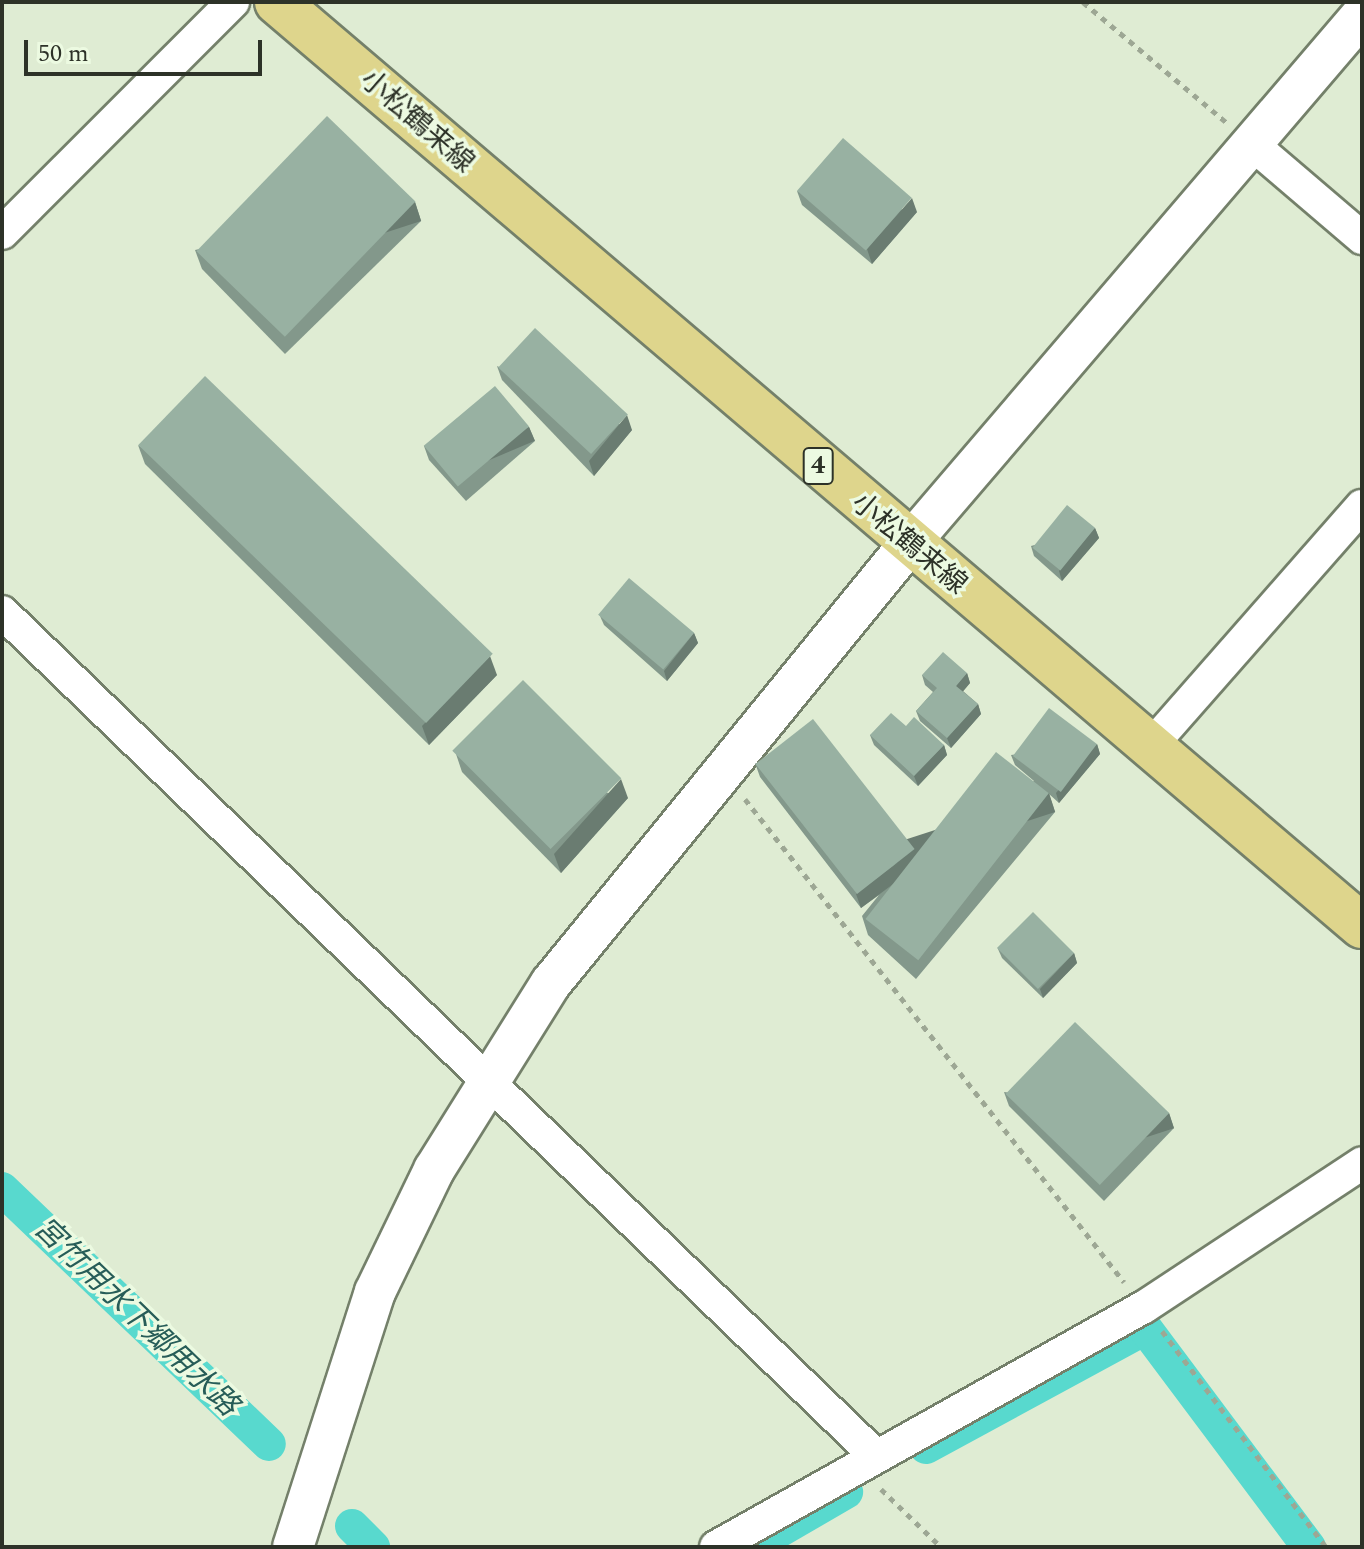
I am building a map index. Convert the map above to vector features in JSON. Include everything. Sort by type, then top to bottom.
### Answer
[{"type":"main road","name":"小松鶴来線","points":[[277,2],[909,544],[1362,926]]},
{"type":"street","points":[[2,233],[233,2]]},
{"type":"street","points":[[293,1547],[375,1292],[487,1078],[551,983],[909,544],[1362,15]]},
{"type":"street","points":[[1252,144],[1362,238]]},
{"type":"street","points":[[1150,747],[1362,506]]},
{"type":"street","points":[[2,612],[487,1078],[867,1461]]},
{"type":"street","points":[[716,1547],[1144,1307],[1360,1171]]},
{"type":"path","points":[[1083,2],[1252,144]]},
{"type":"path","points":[[723,771],[1144,1307],[1326,1547]]},
{"type":"path","points":[[867,1461],[941,1547]]},
{"type":"building","points":[[327,116],[415,201],[285,337],[196,251]]},
{"type":"building","points":[[843,138],[912,198],[866,251],[797,191]]},
{"type":"building","points":[[535,328],[628,415],[591,454],[498,367]]},
{"type":"building","points":[[205,376],[493,654],[426,723],[138,445]]},
{"type":"building","points":[[495,386],[529,427],[458,486],[424,446]]},
{"type":"building","points":[[1067,505],[1095,528],[1060,570],[1032,548]]},
{"type":"building","points":[[629,578],[694,633],[663,669],[598,615]]},
{"type":"building","points":[[943,652],[967,673],[956,686],[978,704],[947,738],[916,711],[937,688],[922,675]]},
{"type":"building","points":[[523,680],[621,778],[551,849],[452,751]]},
{"type":"building","points":[[1049,708],[1097,744],[1061,792],[1013,756]]},
{"type":"building","points":[[891,713],[906,726],[914,717],[944,745],[914,776],[870,735]]},
{"type":"building","points":[[813,719],[915,849],[857,894],[755,764]]},
{"type":"building","points":[[996,752],[1049,793],[918,960],[865,919]]},
{"type":"building","points":[[1033,912],[1074,953],[1038,989],[997,948]]},
{"type":"building","points":[[1075,1022],[1169,1113],[1100,1185],[1006,1094]]},
{"type":"waterway","name":"宮竹用水下郷用水路","points":[[2,1189],[269,1444]]},
{"type":"waterway","points":[[926,1447],[1145,1328],[1309,1547]]},
{"type":"waterway","points":[[751,1547],[846,1492]]},
{"type":"waterway","name":"宮竹用水下郷用水路","points":[[352,1526],[373,1547]]}]
